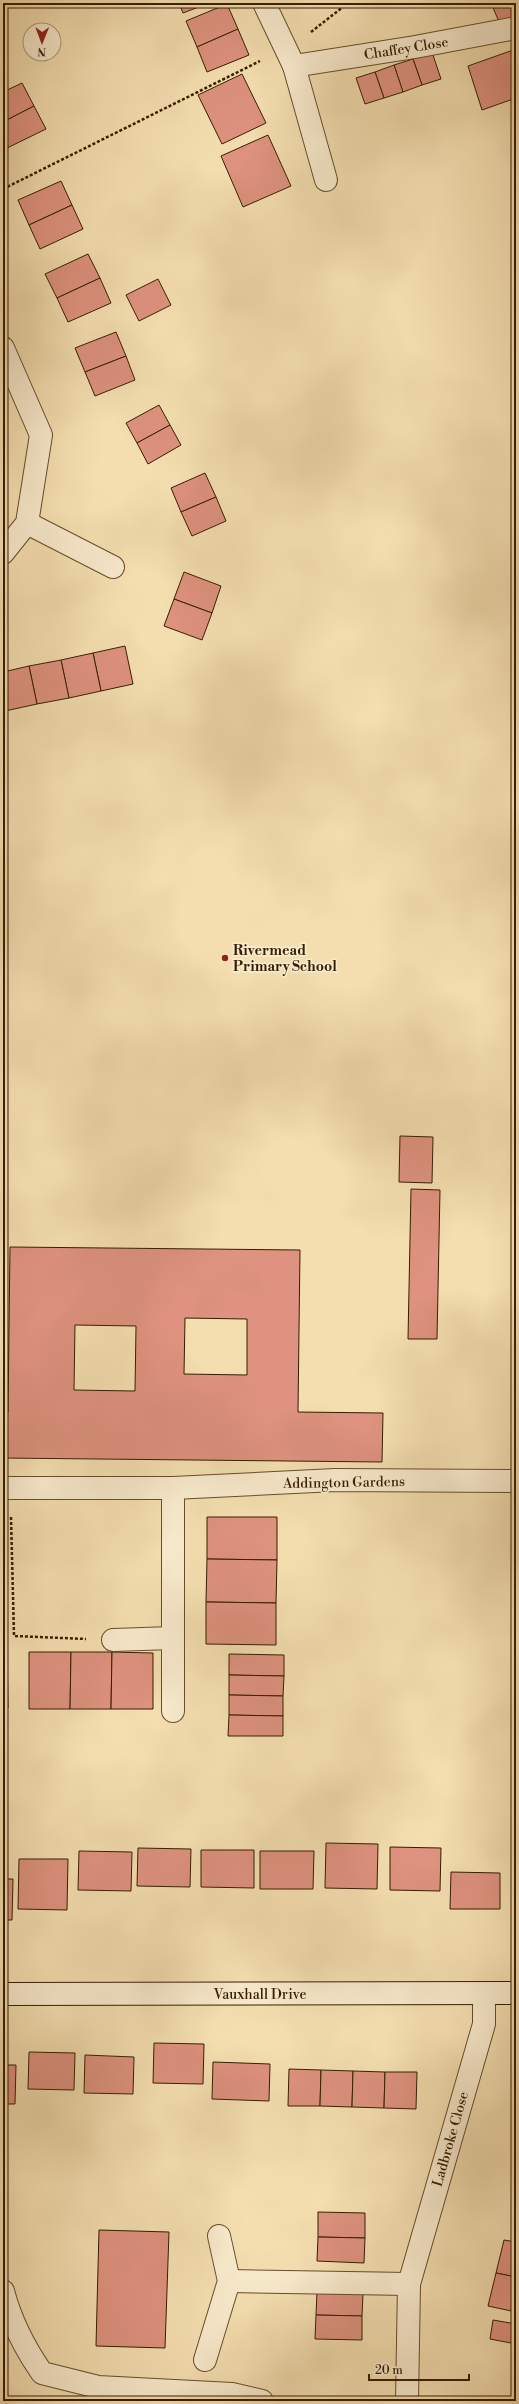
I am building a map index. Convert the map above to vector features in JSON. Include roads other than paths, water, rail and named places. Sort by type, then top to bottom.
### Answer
[{"type":"street","points":[[264,3],[291,58],[326,180]]},
{"type":"street","name":"Chaffey Close","points":[[291,58],[415,47],[516,28]]},
{"type":"street","points":[[3,348],[41,435],[27,523],[3,553]]},
{"type":"street","points":[[27,523],[113,567]]},
{"type":"street","name":"Addington Gardens","points":[[7,1488],[173,1488],[335,1480],[516,1481]]},
{"type":"street","points":[[172,1711],[173,1488]]},
{"type":"street","points":[[113,1640],[172,1638]]},
{"type":"street","name":"Vauxhall Drive","points":[[3,1994],[516,1993]]},
{"type":"street","name":"Ladbroke Close","points":[[406,2401],[409,2284],[484,2024],[484,1994]]},
{"type":"street","points":[[205,2360],[229,2281],[219,2236]]},
{"type":"street","points":[[229,2281],[409,2284]]},
{"type":"street","points":[[3,2294],[8,2312],[24,2347],[42,2373],[98,2387],[232,2394],[262,2401]]},
{"type":"place","name":"Rivermead Primary School","points":[[225,958]]}]
